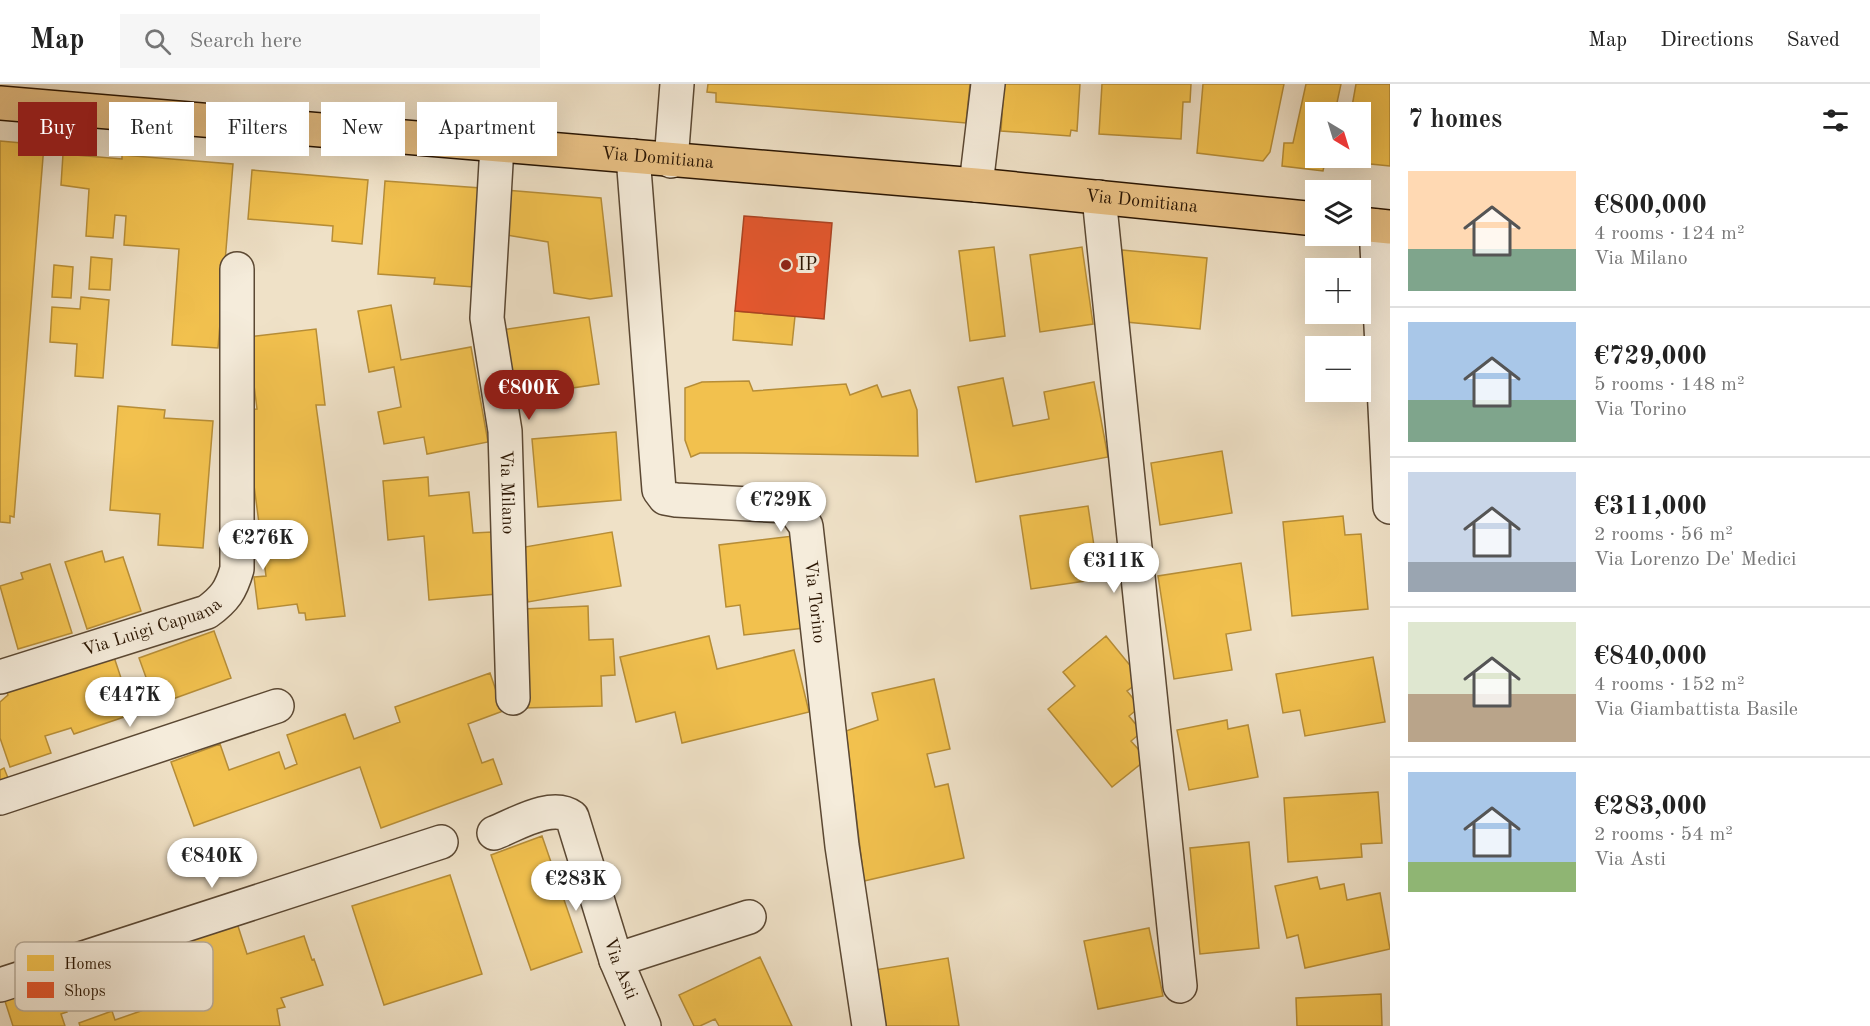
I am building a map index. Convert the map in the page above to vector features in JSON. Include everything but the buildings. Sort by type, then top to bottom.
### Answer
[{"type":"main road","name":"Via Domitiana","points":[[0,103],[417,139]]},
{"type":"main road","name":"Via Domitiana","points":[[557,150],[1099,197],[1305,218]]},
{"type":"street","points":[[672,160],[676,84]]},
{"type":"street","points":[[976,186],[988,84]]},
{"type":"street","name":"Via Milano","points":[[496,156],[487,318],[505,431],[513,698]]},
{"type":"street","name":"Via Torino","points":[[633,156],[659,490],[665,498],[675,500],[786,506],[794,509],[807,526],[842,846],[869,1026]]},
{"type":"street","points":[[1099,197],[1180,986]]},
{"type":"street","points":[[1376,225],[1390,507]]},
{"type":"street","name":"Via Luigi Capuana","points":[[0,677],[207,612],[223,601],[231,590],[237,569],[237,269]]},
{"type":"street","points":[[0,798],[277,706]]},
{"type":"street","name":"Via Asti","points":[[494,833],[549,812],[565,811],[572,817],[616,960],[644,1026]]},
{"type":"street","points":[[133,942],[441,842]]},
{"type":"street","points":[[616,960],[748,917]]},
{"type":"street","points":[[0,985],[15,980]]},
{"type":"place","name":"IP","points":[[786,265]]}]
